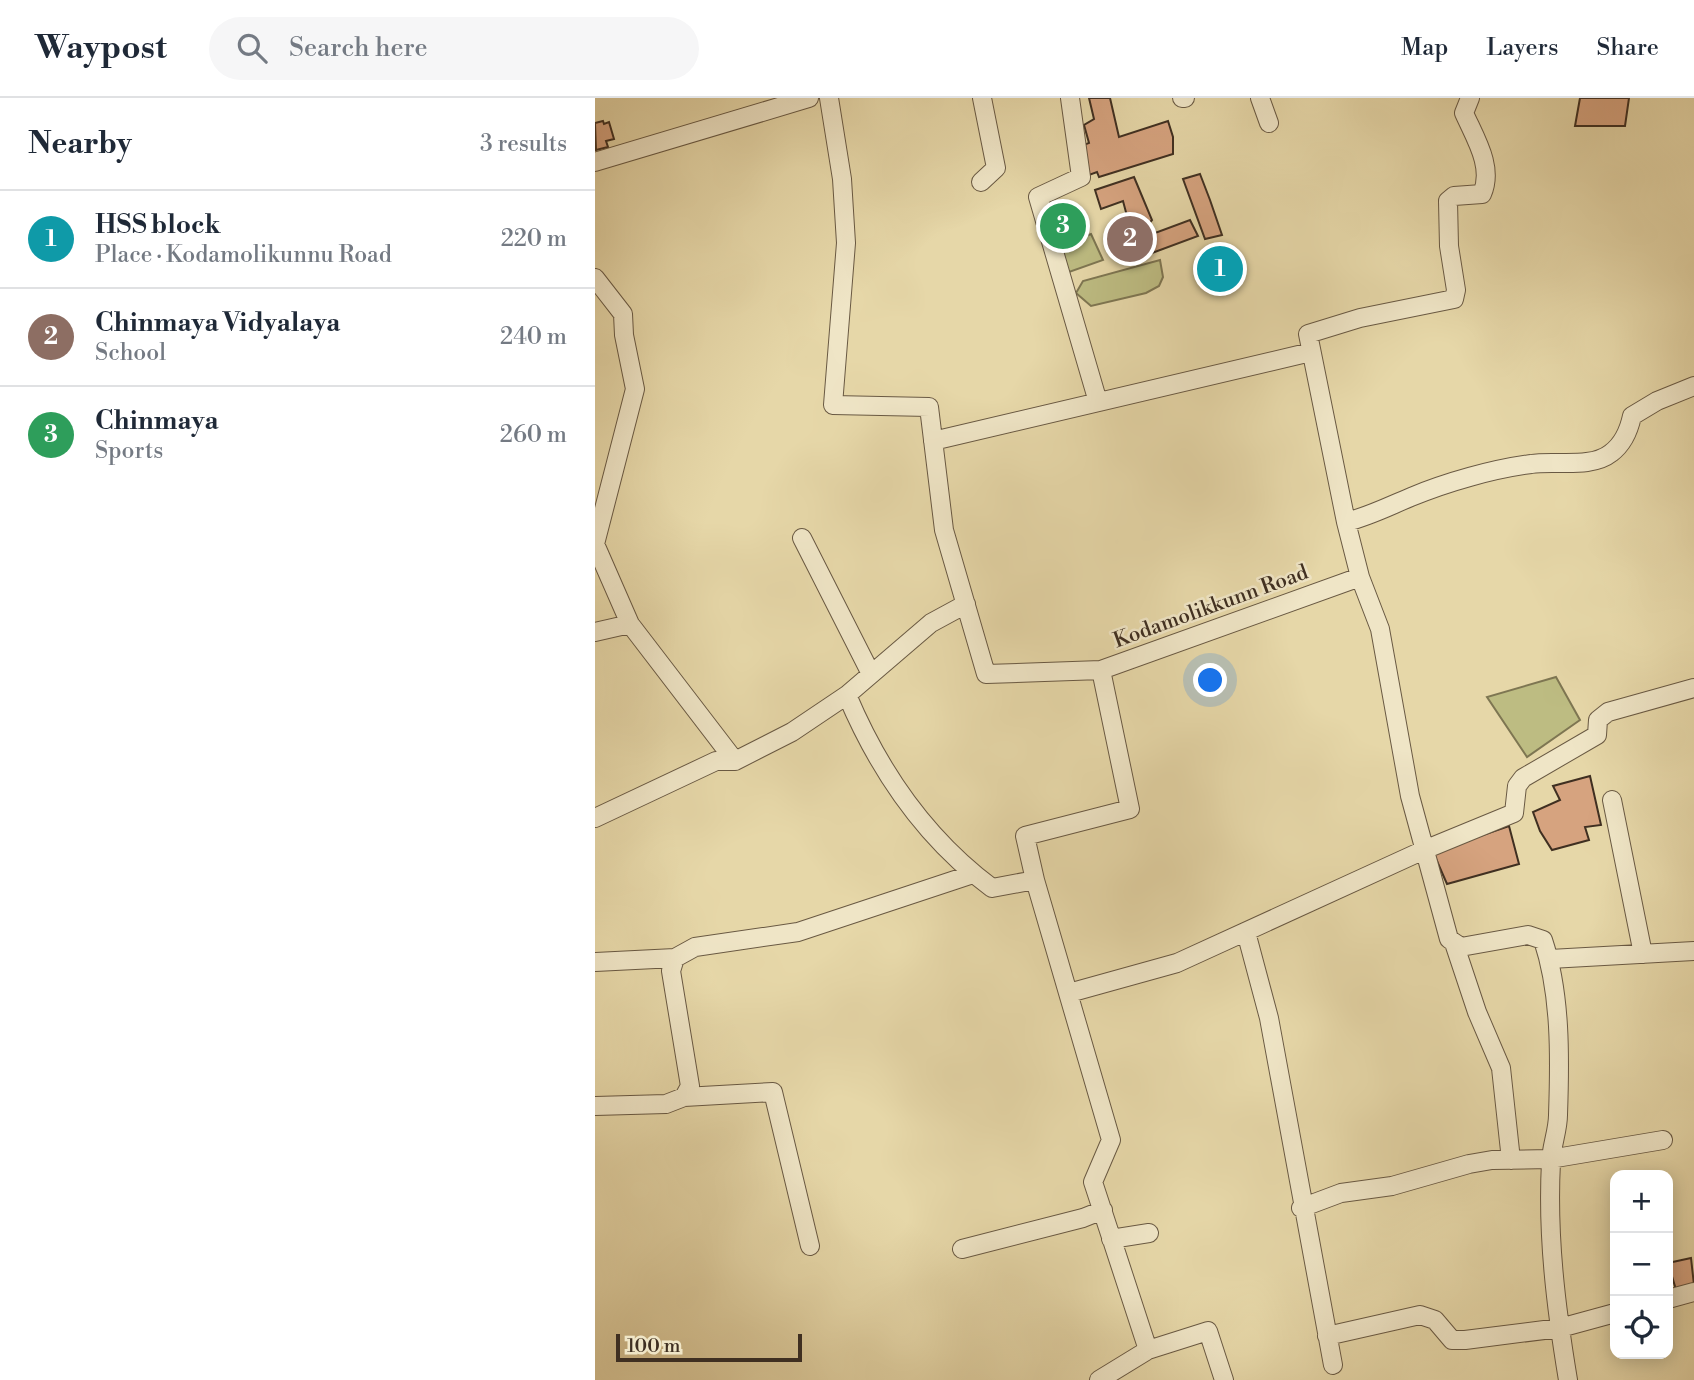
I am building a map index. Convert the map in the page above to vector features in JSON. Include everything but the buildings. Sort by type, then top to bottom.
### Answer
[{"type":"street","points":[[595,162],[809,98]]},
{"type":"street","points":[[829,98],[842,179],[846,243],[834,405],[929,407],[944,530],[986,674],[1101,670]]},
{"type":"street","points":[[981,181],[996,168],[982,98]]},
{"type":"street","points":[[1070,98],[1081,177],[1038,197],[1098,402]]},
{"type":"street","points":[[1260,98],[1269,123]]},
{"type":"street","points":[[1470,98],[1464,113],[1486,169],[1486,184],[1482,194],[1454,197],[1448,201],[1449,246],[1456,290],[1454,299],[1360,318],[1308,334],[1346,522],[1360,577],[1380,629],[1410,796],[1424,850],[1447,932],[1454,943],[1501,1068],[1511,1160]]},
{"type":"street","points":[[595,278],[623,314],[624,335],[635,389],[595,544],[630,624],[735,761]]},
{"type":"street","points":[[933,441],[1311,352]]},
{"type":"street","points":[[1346,522],[1371,516],[1414,496],[1476,477],[1532,464],[1583,462],[1610,454],[1628,432],[1632,416],[1657,401],[1694,386]]},
{"type":"street","points":[[803,538],[871,674]]},
{"type":"street","name":"Kodamolikkunn Road","points":[[1035,880],[1025,836],[1129,809],[1101,670],[1360,577]]},
{"type":"street","points":[[595,818],[716,761],[735,761],[792,732],[847,695],[931,623],[966,604]]},
{"type":"street","points":[[595,632],[630,624]]},
{"type":"street","points":[[1069,993],[1177,963],[1424,850],[1514,813],[1517,786],[1523,778],[1597,735],[1598,720],[1608,712],[1694,688]]},
{"type":"street","points":[[847,695],[876,759],[904,800],[973,874],[992,888],[1035,880],[1111,1140],[1093,1182],[1148,1350]]},
{"type":"street","points":[[1612,800],[1643,954]]},
{"type":"street","points":[[595,962],[675,958],[695,947],[798,932],[973,874]]},
{"type":"street","points":[[1245,932],[1269,1018],[1301,1208],[1333,1365]]},
{"type":"street","points":[[1454,943],[1461,947],[1480,946],[1528,935],[1543,940],[1550,959],[1554,981],[1558,1116],[1551,1159],[1553,1279],[1568,1380]]},
{"type":"street","points":[[1550,959],[1694,951]]},
{"type":"street","points":[[675,958],[671,971],[690,1086],[684,1097]]},
{"type":"street","points":[[595,1106],[666,1104],[684,1097],[773,1092],[810,1246]]},
{"type":"street","points":[[1301,1208],[1341,1193],[1392,1186],[1469,1164],[1551,1159],[1663,1140]]},
{"type":"street","points":[[963,1249],[1103,1210]]},
{"type":"street","points":[[1111,1239],[1149,1233]]},
{"type":"street","points":[[1673,1298],[1694,1292]]},
{"type":"street","points":[[1327,1336],[1420,1315],[1435,1320],[1452,1340],[1560,1328],[1610,1314]]},
{"type":"street","points":[[1099,1380],[1148,1350],[1208,1331],[1224,1380]]},
{"type":"shaded area","points":[[1078,209],[1087,230],[1046,244],[1039,222]]},
{"type":"shaded area","points":[[1091,234],[1103,260],[1055,277],[1048,251]]},
{"type":"shaded area","points":[[1160,260],[1163,277],[1159,286],[1146,293],[1091,306],[1076,293],[1083,281]]},
{"type":"shaded area","points":[[1556,677],[1580,720],[1527,757],[1487,697]]},
{"type":"place","name":"Chinmaya","points":[[1063,226]]},
{"type":"place","name":"Chinmaya Vidyalaya","points":[[1130,239]]},
{"type":"place","name":"HSS block","points":[[1220,269]]}]
